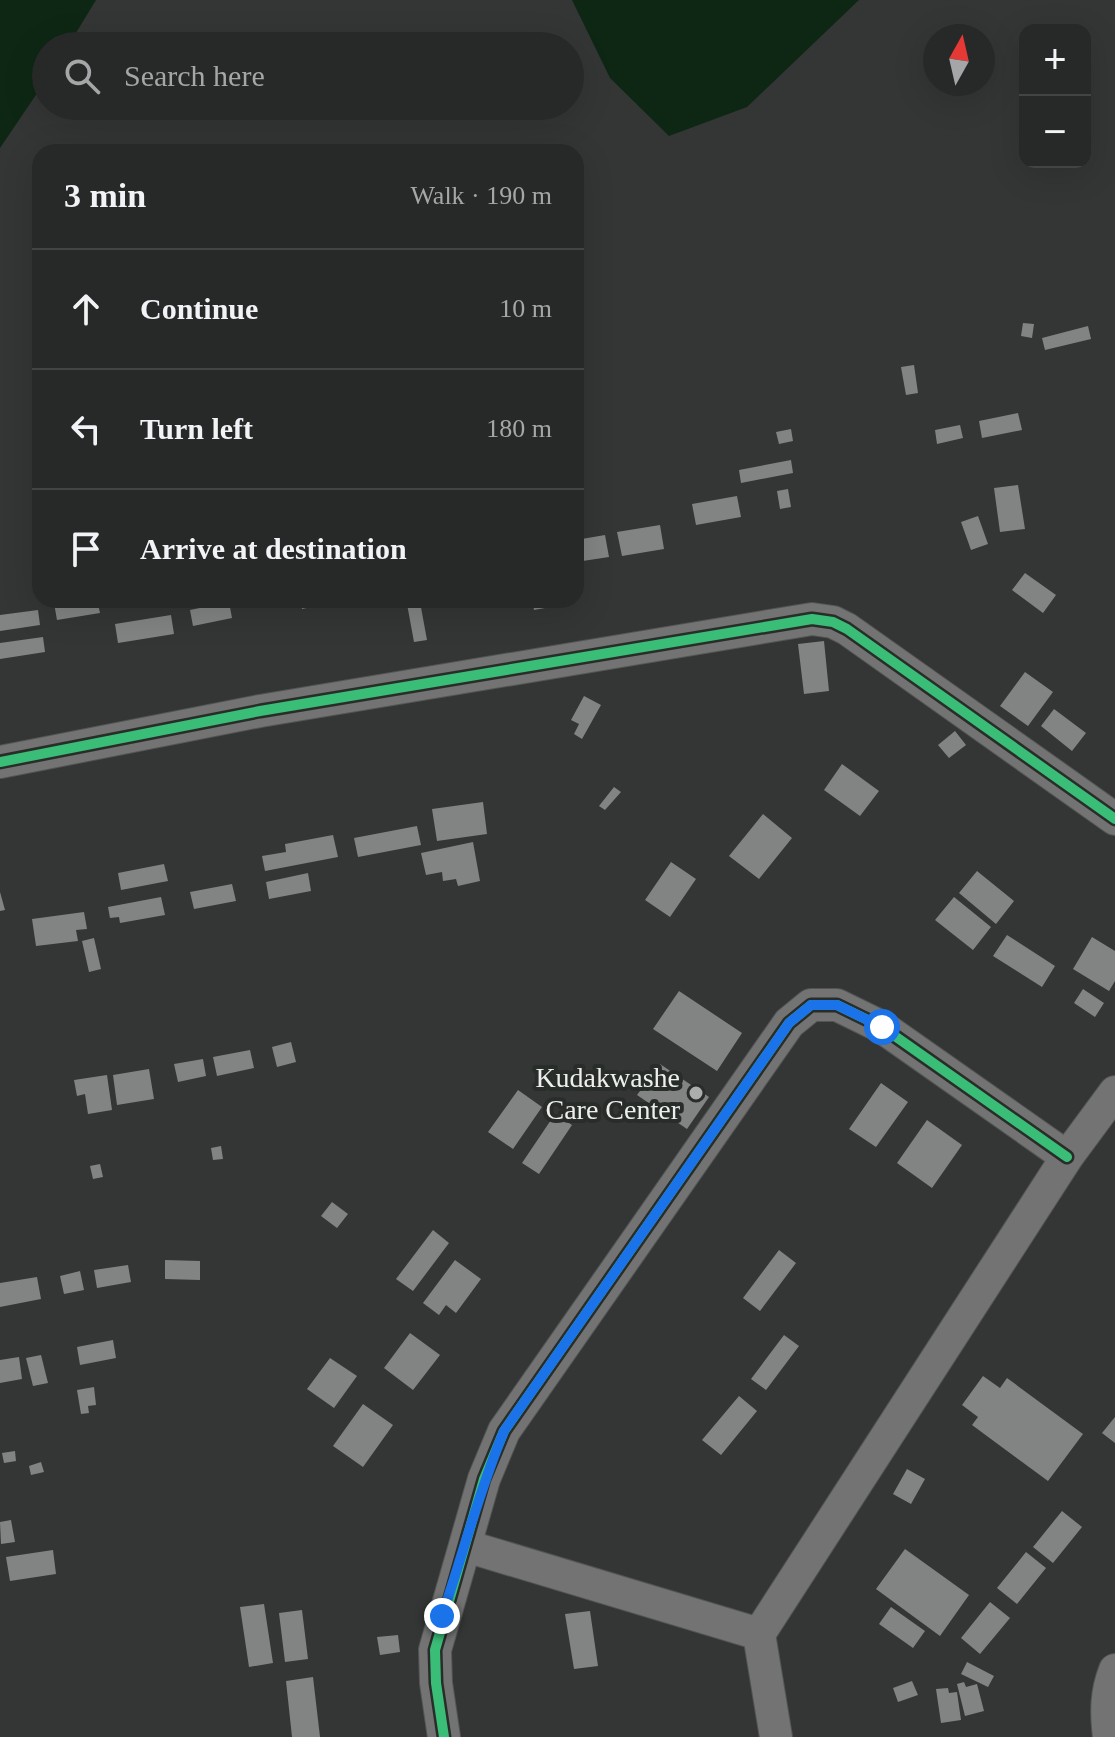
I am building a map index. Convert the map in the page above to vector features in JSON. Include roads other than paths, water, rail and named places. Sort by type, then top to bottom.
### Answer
[{"type":"street","points":[[0,762],[260,711],[812,619],[833,622],[847,629],[1115,819]]},
{"type":"street","points":[[444,1737],[436,1683],[435,1650],[442,1616],[466,1546],[484,1479],[504,1431],[789,1023],[811,1005],[837,1005],[882,1027],[1067,1157]]},
{"type":"street","points":[[776,1737],[759,1634],[1067,1157],[1115,1092]]},
{"type":"street","points":[[466,1546],[759,1634]]},
{"type":"street","points":[[1109,1737],[1106,1712],[1108,1688],[1115,1670]]},
{"type":"place","name":"Kudakwashe Care Center","points":[[696,1093]]}]
